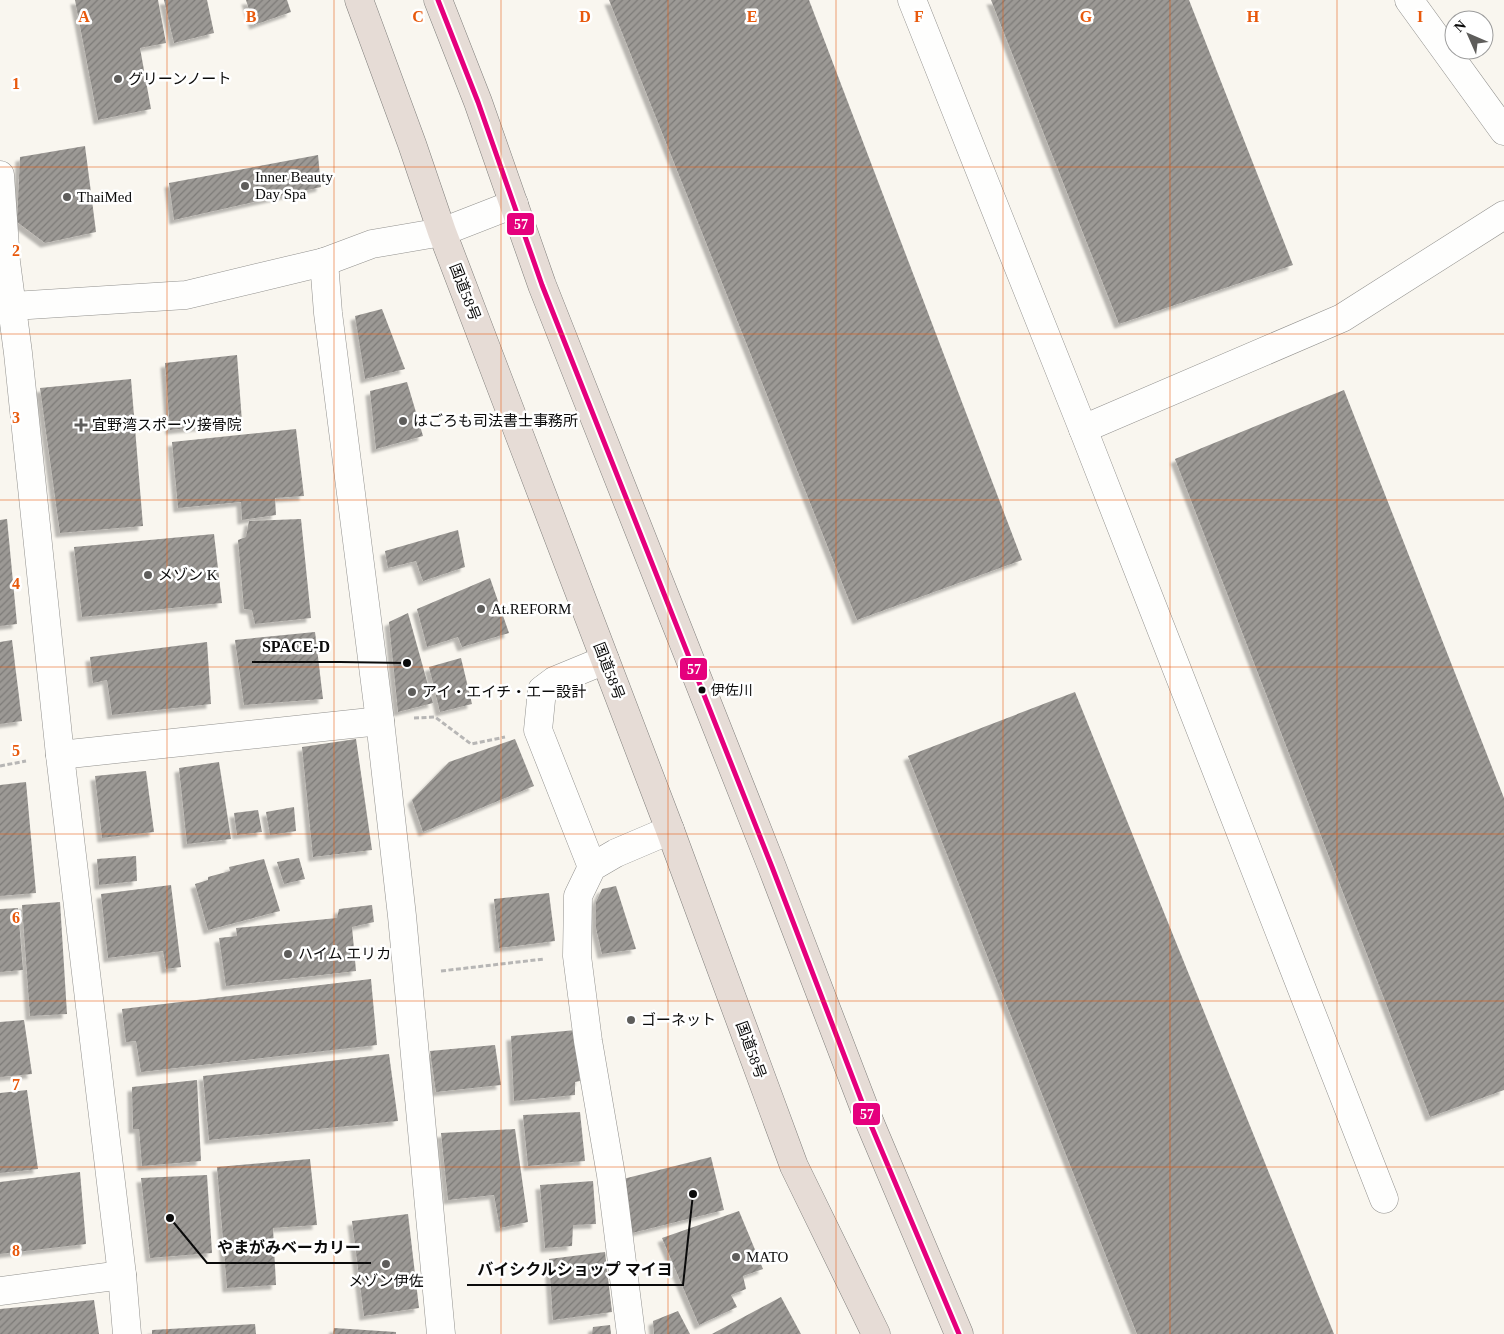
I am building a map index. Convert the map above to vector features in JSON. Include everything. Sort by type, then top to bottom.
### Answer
[{"type":"highway","name":"国道58号","points":[[359,0],[442,232],[670,830],[794,1166],[876,1334]]},
{"type":"highway","points":[[438,0],[478,102],[542,285],[772,867],[870,1123],[959,1334]]},
{"type":"street","points":[[912,0],[1083,429],[1384,1199]]},
{"type":"street","points":[[1409,0],[1504,131]]},
{"type":"street","points":[[0,175],[6,262],[6,306],[42,577],[60,755],[122,1276],[127,1334]]},
{"type":"street","points":[[6,306],[186,295],[324,262],[372,244],[442,232],[514,204]]},
{"type":"street","points":[[1083,429],[1342,318],[1504,215]]},
{"type":"street","points":[[324,262],[329,322],[380,721],[402,916],[441,1334]]},
{"type":"street","points":[[592,867],[538,730],[542,690],[554,681],[605,660]]},
{"type":"street","points":[[60,755],[380,721]]},
{"type":"street","points":[[631,1334],[611,1175],[588,1040],[577,956],[578,896],[592,867],[616,852],[670,830]]},
{"type":"street","points":[[0,1291],[122,1276]]},
{"type":"path","points":[[380,721],[435,717],[470,744],[538,730]]},
{"type":"path","points":[[407,974],[577,956]]},
{"type":"building","name":"グリーンノート","points":[[75,0],[158,0],[166,43],[140,48],[151,109],[98,120]]},
{"type":"building","points":[[164,0],[207,0],[214,33],[174,43]]},
{"type":"building","points":[[246,0],[287,0],[291,12],[254,25]]},
{"type":"building","points":[[609,0],[809,0],[1022,560],[857,620]]},
{"type":"building","points":[[991,0],[1189,0],[1293,265],[1119,324]]},
{"type":"building","points":[[85,146],[96,232],[45,243],[17,222],[20,157]]},
{"type":"building","points":[[318,155],[321,187],[174,220],[169,183]]},
{"type":"building","points":[[382,309],[405,369],[365,379],[355,316]]},
{"type":"building","points":[[237,355],[242,422],[170,430],[165,363]]},
{"type":"building","points":[[131,379],[143,526],[60,533],[40,388]]},
{"type":"building","points":[[407,382],[423,436],[376,449],[370,391]]},
{"type":"building","points":[[1344,390],[1504,798],[1504,1090],[1430,1117],[1175,459]]},
{"type":"building","points":[[296,429],[304,496],[275,498],[276,515],[242,520],[241,502],[178,508],[172,442]]},
{"type":"building","points":[[7,519],[17,624],[0,626],[0,520]]},
{"type":"building","points":[[301,519],[311,618],[255,624],[252,610],[244,609],[238,540],[246,537],[249,521]]},
{"type":"building","points":[[458,530],[465,567],[423,581],[416,561],[388,568],[385,551]]},
{"type":"building","name":"メゾン K","points":[[214,534],[222,603],[82,617],[74,547]]},
{"type":"building","points":[[490,578],[509,633],[462,647],[458,637],[427,647],[417,609]]},
{"type":"building","points":[[408,613],[433,703],[398,712],[389,622]]},
{"type":"building","points":[[315,632],[323,699],[244,705],[235,640]]},
{"type":"building","points":[[12,640],[22,721],[0,724],[0,642]]},
{"type":"building","points":[[207,642],[211,704],[112,715],[107,680],[93,683],[90,657]]},
{"type":"building","points":[[461,658],[472,704],[440,712],[429,667]]},
{"type":"building","points":[[1075,692],[1334,1334],[1137,1334],[908,756]]},
{"type":"building","points":[[356,739],[372,850],[313,857],[302,747]]},
{"type":"building","points":[[515,739],[534,786],[423,832],[412,800],[449,762]]},
{"type":"building","points":[[219,762],[231,839],[187,844],[179,768]]},
{"type":"building","points":[[146,771],[154,832],[102,838],[95,776]]},
{"type":"building","points":[[26,782],[36,893],[0,896],[0,785]]},
{"type":"building","points":[[294,807],[296,831],[270,835],[266,812]]},
{"type":"building","points":[[258,810],[262,832],[237,835],[234,813]]},
{"type":"building","points":[[136,856],[137,881],[99,885],[97,859]]},
{"type":"building","points":[[299,858],[305,879],[284,884],[277,862]]},
{"type":"building","points":[[264,859],[280,911],[208,930],[195,884],[208,880],[208,877],[230,871],[229,867]]},
{"type":"building","points":[[171,885],[181,967],[166,969],[163,951],[108,958],[101,894]]},
{"type":"building","points":[[616,886],[636,949],[602,954],[596,928],[596,902],[602,889]]},
{"type":"building","points":[[549,893],[555,941],[499,948],[494,899]]},
{"type":"building","points":[[60,902],[67,1014],[30,1016],[22,905]]},
{"type":"building","name":"ハイム エリカ","points":[[372,905],[374,922],[352,927],[356,971],[226,986],[219,938],[237,936],[236,928],[337,918],[339,909]]},
{"type":"building","points":[[18,908],[23,970],[0,972],[0,909]]},
{"type":"building","points":[[371,979],[377,1045],[141,1072],[136,1041],[126,1042],[122,1009]]},
{"type":"building","points":[[24,1020],[32,1074],[0,1077],[0,1022]]},
{"type":"building","points":[[576,1030],[580,1081],[575,1082],[575,1095],[514,1101],[511,1036]]},
{"type":"building","points":[[495,1045],[501,1085],[436,1092],[430,1051]]},
{"type":"building","points":[[389,1054],[398,1121],[209,1140],[203,1076]]},
{"type":"building","points":[[197,1080],[201,1161],[142,1166],[139,1129],[133,1129],[132,1087]]},
{"type":"building","points":[[27,1090],[38,1169],[0,1173],[0,1093]]},
{"type":"building","points":[[580,1112],[585,1161],[528,1166],[523,1115]]},
{"type":"building","points":[[515,1129],[528,1222],[500,1228],[494,1195],[448,1200],[441,1133]]},
{"type":"building","points":[[711,1157],[724,1210],[632,1233],[619,1180]]},
{"type":"building","points":[[310,1159],[317,1225],[273,1228],[276,1285],[227,1288],[217,1167]]},
{"type":"building","points":[[80,1172],[86,1244],[0,1254],[0,1182]]},
{"type":"building","points":[[207,1175],[212,1253],[150,1258],[141,1178]]},
{"type":"building","points":[[593,1181],[596,1224],[573,1225],[572,1246],[545,1248],[540,1185]]},
{"type":"building","points":[[739,1211],[763,1269],[743,1276],[746,1289],[731,1295],[737,1307],[699,1325],[662,1238]]},
{"type":"building","name":"メゾン伊佐","points":[[408,1214],[419,1308],[364,1316],[352,1221]]},
{"type":"building","points":[[605,1252],[612,1312],[553,1320],[549,1259]]},
{"type":"building","points":[[781,1297],[801,1334],[712,1334]]},
{"type":"building","points":[[94,1300],[99,1334],[0,1334],[0,1309]]},
{"type":"building","points":[[678,1311],[690,1334],[654,1334],[653,1321]]},
{"type":"building","points":[[255,1324],[256,1334],[152,1334],[152,1330]]},
{"type":"building","points":[[610,1325],[611,1334],[592,1334],[593,1327]]},
{"type":"building","points":[[334,1328],[396,1332],[396,1334],[333,1334]]},
{"type":"transit line","name":"57","points":[[438,0],[478,102],[542,285],[772,867],[870,1123],[959,1334]]},
{"type":"place","name":"グリーンノート","points":[[118,79]]},
{"type":"place","name":"Inner Beauty Day Spa","points":[[245,186]]},
{"type":"place","name":"ThaiMed","points":[[67,197]]},
{"type":"place","name":"はごろも司法書士事務所","points":[[403,421]]},
{"type":"place","name":"宜野湾スポーツ接骨院","points":[[81,425]]},
{"type":"place","name":"メゾン K","points":[[148,575]]},
{"type":"place","name":"At.REFORM","points":[[481,609]]},
{"type":"place","name":"SPACE-D","points":[[407,663]]},
{"type":"place","name":"伊佐川","points":[[702,690]]},
{"type":"place","name":"アイ・エイチ・エー設計","points":[[412,692]]},
{"type":"place","name":"ハイム エリカ","points":[[288,954]]},
{"type":"place","name":"ゴーネット","points":[[631,1020]]},
{"type":"place","name":"バイシクルショップ マイヨ","points":[[693,1194]]},
{"type":"place","name":"やまがみベーカリー","points":[[170,1218]]},
{"type":"place","name":"MATO","points":[[736,1257]]},
{"type":"place","name":"メゾン伊佐","points":[[386,1264]]}]
